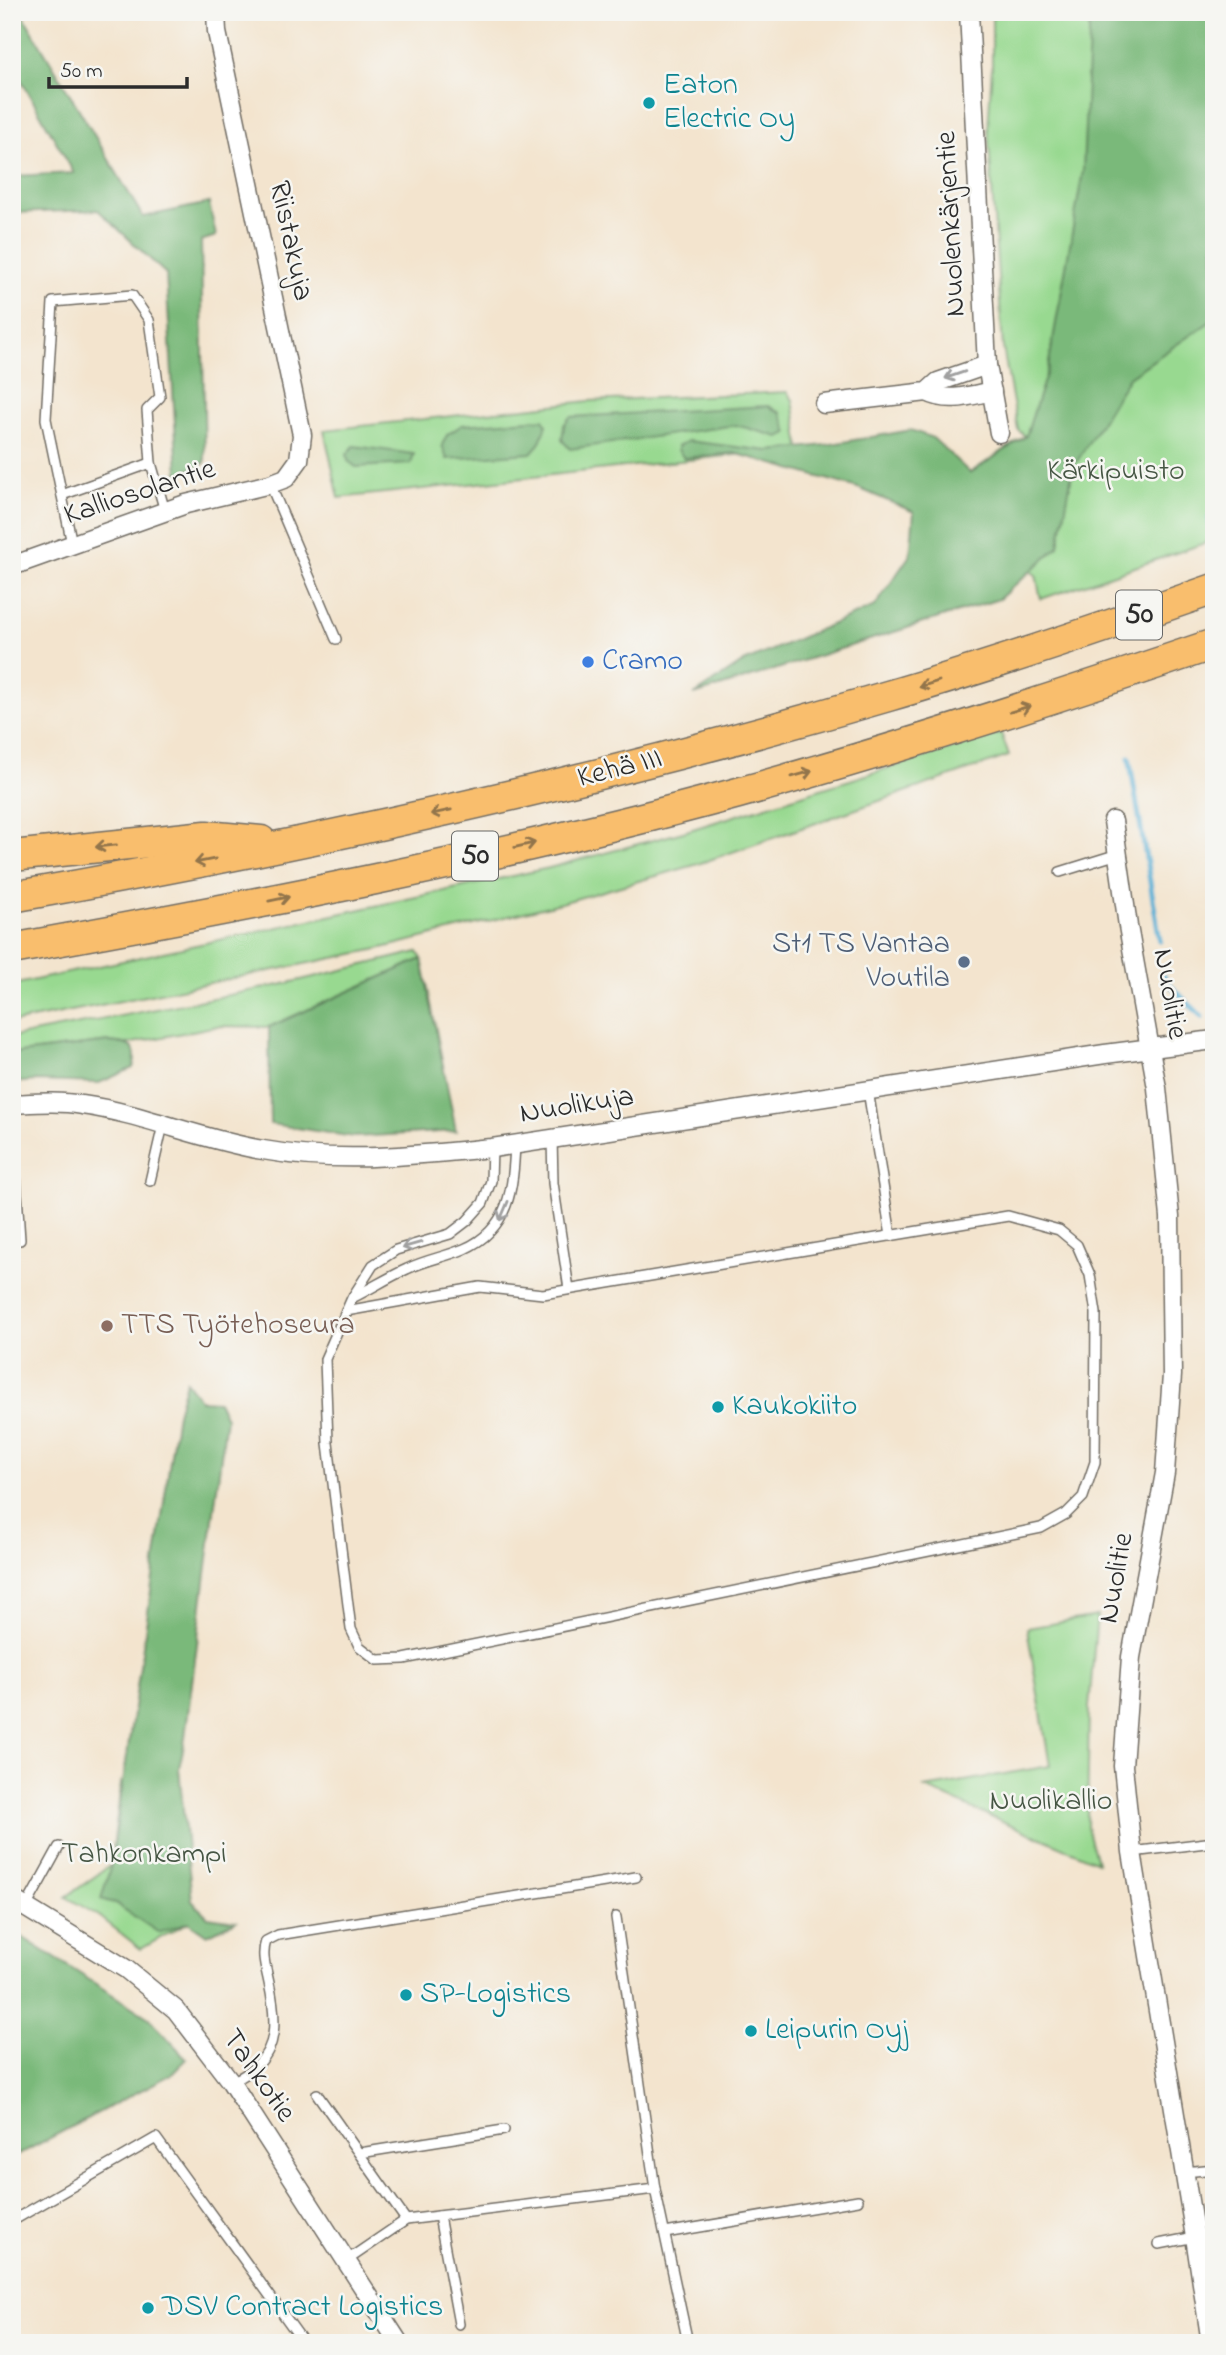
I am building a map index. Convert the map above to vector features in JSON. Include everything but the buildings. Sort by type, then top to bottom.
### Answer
[{"type":"highway","name":"Kehä III","points":[[12,897],[296,844],[467,806],[734,740],[1064,642],[1214,589]]},
{"type":"highway","name":"Kehä III","points":[[12,949],[401,874],[736,793],[921,740],[1214,644]]},
{"type":"highway","points":[[12,856],[206,836],[296,844]]},
{"type":"highway","points":[[12,969],[85,956],[212,912]]},
{"type":"street","name":"Riistakuja","points":[[216,12],[217,32],[302,435],[299,460],[278,481]]},
{"type":"street","name":"Nuolenkärjentie","points":[[969,12],[987,365],[999,433]]},
{"type":"street","points":[[927,392],[938,382],[987,365]]},
{"type":"street","points":[[824,404],[927,392],[948,399],[992,391]]},
{"type":"street","name":"Kalliosolantie","points":[[12,566],[186,504],[278,481]]},
{"type":"street","name":"Nuolitie","points":[[1113,821],[1128,926],[1151,1048],[1170,1217],[1172,1375],[1164,1473],[1131,1657],[1123,1766],[1132,1852],[1211,2343]]},
{"type":"street","name":"Nuolikuja","points":[[12,1104],[82,1105],[228,1143],[304,1156],[355,1159],[552,1139],[1214,1040]]},
{"type":"street","name":"Tahkotie","points":[[19,1903],[126,1969],[176,2010],[231,2082],[346,2261],[393,2341]]},
{"type":"lane","points":[[72,544],[46,419],[52,302],[132,295],[149,320],[160,397],[147,410],[151,463],[165,511]]},
{"type":"lane","points":[[62,495],[151,463]]},
{"type":"lane","points":[[278,481],[336,639]]},
{"type":"lane","points":[[1060,872],[1118,854]]},
{"type":"lane","points":[[867,1090],[891,1236]]},
{"type":"lane","points":[[12,1116],[20,1240]]},
{"type":"lane","points":[[150,1181],[163,1125]]},
{"type":"lane","points":[[552,1139],[553,1183],[569,1289]]},
{"type":"lane","points":[[352,1297],[405,1269],[465,1249],[499,1223],[511,1193],[515,1144]]},
{"type":"lane","points":[[346,1311],[480,1287],[543,1294],[1009,1216],[1059,1230],[1077,1245],[1090,1275],[1096,1313],[1095,1462],[1083,1497],[1066,1514],[1041,1528],[404,1659],[377,1660],[359,1646],[351,1629],[328,1443],[325,1359],[352,1297],[373,1265],[396,1250],[450,1234],[467,1221],[483,1203],[491,1181],[492,1147]]},
{"type":"lane","points":[[1132,1852],[1214,1842]]},
{"type":"lane","points":[[19,1903],[59,1847]]},
{"type":"lane","points":[[231,2082],[246,2076],[267,2057],[275,2011],[263,1951],[267,1941],[278,1935],[636,1877]]},
{"type":"lane","points":[[616,1917],[655,2189],[688,2343]]},
{"type":"lane","points":[[317,2094],[406,2220]]},
{"type":"lane","points":[[360,2153],[505,2130]]},
{"type":"lane","points":[[12,2221],[156,2138],[304,2343]]},
{"type":"lane","points":[[1185,2172],[1214,2169]]},
{"type":"lane","points":[[346,2261],[406,2220],[655,2189]]},
{"type":"lane","points":[[665,2233],[858,2200]]},
{"type":"lane","points":[[439,2216],[459,2324]]},
{"type":"lane","points":[[1159,2244],[1195,2237]]},
{"type":"green space","points":[[12,12],[21,12],[143,217],[209,203],[216,236],[201,241],[205,463],[178,474],[166,274],[98,210],[12,213],[12,176],[74,173],[12,64]]},
{"type":"green space","name":"Kärkipuisto","points":[[992,12],[1214,12],[1214,540],[1041,599],[1036,575],[1030,571],[1035,567],[970,473],[1025,436],[1018,430],[1003,348],[988,129]]},
{"type":"green space","name":"Kärkipuisto","points":[[1090,12],[1210,12],[1214,18],[1214,319],[1129,377],[1073,468],[1059,546],[999,599],[694,695],[744,662],[875,606],[910,555],[914,512],[858,488],[734,453],[684,458],[678,446],[688,441],[769,451],[826,445],[911,430],[933,438],[970,473],[1026,436],[1048,368],[1083,171]]},
{"type":"green space","points":[[787,392],[793,400],[800,448],[339,498],[324,430],[589,401]]},
{"type":"green space","points":[[768,406],[781,413],[788,433],[779,437],[736,425],[570,449],[562,440],[564,425],[570,417]]},
{"type":"green space","points":[[543,419],[547,425],[539,444],[531,453],[447,459],[442,445],[447,435],[462,425]]},
{"type":"green space","points":[[354,446],[414,454],[411,464],[356,467],[348,461],[347,454]]},
{"type":"green space","points":[[1001,733],[1009,756],[695,865],[561,903],[378,949],[12,1023],[12,985],[549,868],[683,832]]},
{"type":"green space","points":[[418,952],[422,959],[269,1027],[217,1026],[128,1044],[109,1042],[12,1054],[12,1037],[280,985]]},
{"type":"green space","points":[[422,959],[456,1131],[354,1137],[270,1124],[269,1027]]},
{"type":"green space","points":[[109,1042],[127,1045],[134,1050],[133,1068],[99,1083],[12,1083],[12,1054]]},
{"type":"green space","name":"Tahkonkampi","points":[[186,1381],[200,1400],[218,1401],[226,1418],[179,1768],[192,1901],[208,1917],[236,1921],[207,1935],[188,1922],[159,1933],[116,1904],[101,1899],[111,1865],[177,1413]]},
{"type":"green space","name":"Nuolikallio","points":[[1097,1616],[1089,1707],[1087,1827],[1097,1862],[925,1788],[1050,1766],[1027,1628]]},
{"type":"green space","name":"Tahkonkampi","points":[[121,1783],[188,1922],[141,1949],[99,1916],[66,1897],[111,1865]]},
{"type":"green space","points":[[19,1935],[149,2018],[187,2059],[172,2074],[12,2158],[12,1938]]},
{"type":"waterway","points":[[1211,529],[1209,518],[1214,514]]},
{"type":"waterway","points":[[1129,757],[1160,941]]},
{"type":"waterway","points":[[1164,976],[1202,1017]]},
{"type":"place","name":"Eaton Electric Oy","points":[[649,103]]},
{"type":"place","name":"Cramo","points":[[588,662]]},
{"type":"place","name":"St1 TS Vantaa Voutila","points":[[964,962]]},
{"type":"place","name":"TTS Työtehoseura","points":[[107,1326]]},
{"type":"place","name":"Kaukokiito","points":[[718,1407]]},
{"type":"place","name":"SP-Logistics","points":[[406,1995]]},
{"type":"place","name":"Leipurin Oyj","points":[[751,2031]]},
{"type":"place","name":"DSV Contract Logistics","points":[[148,2308]]}]
